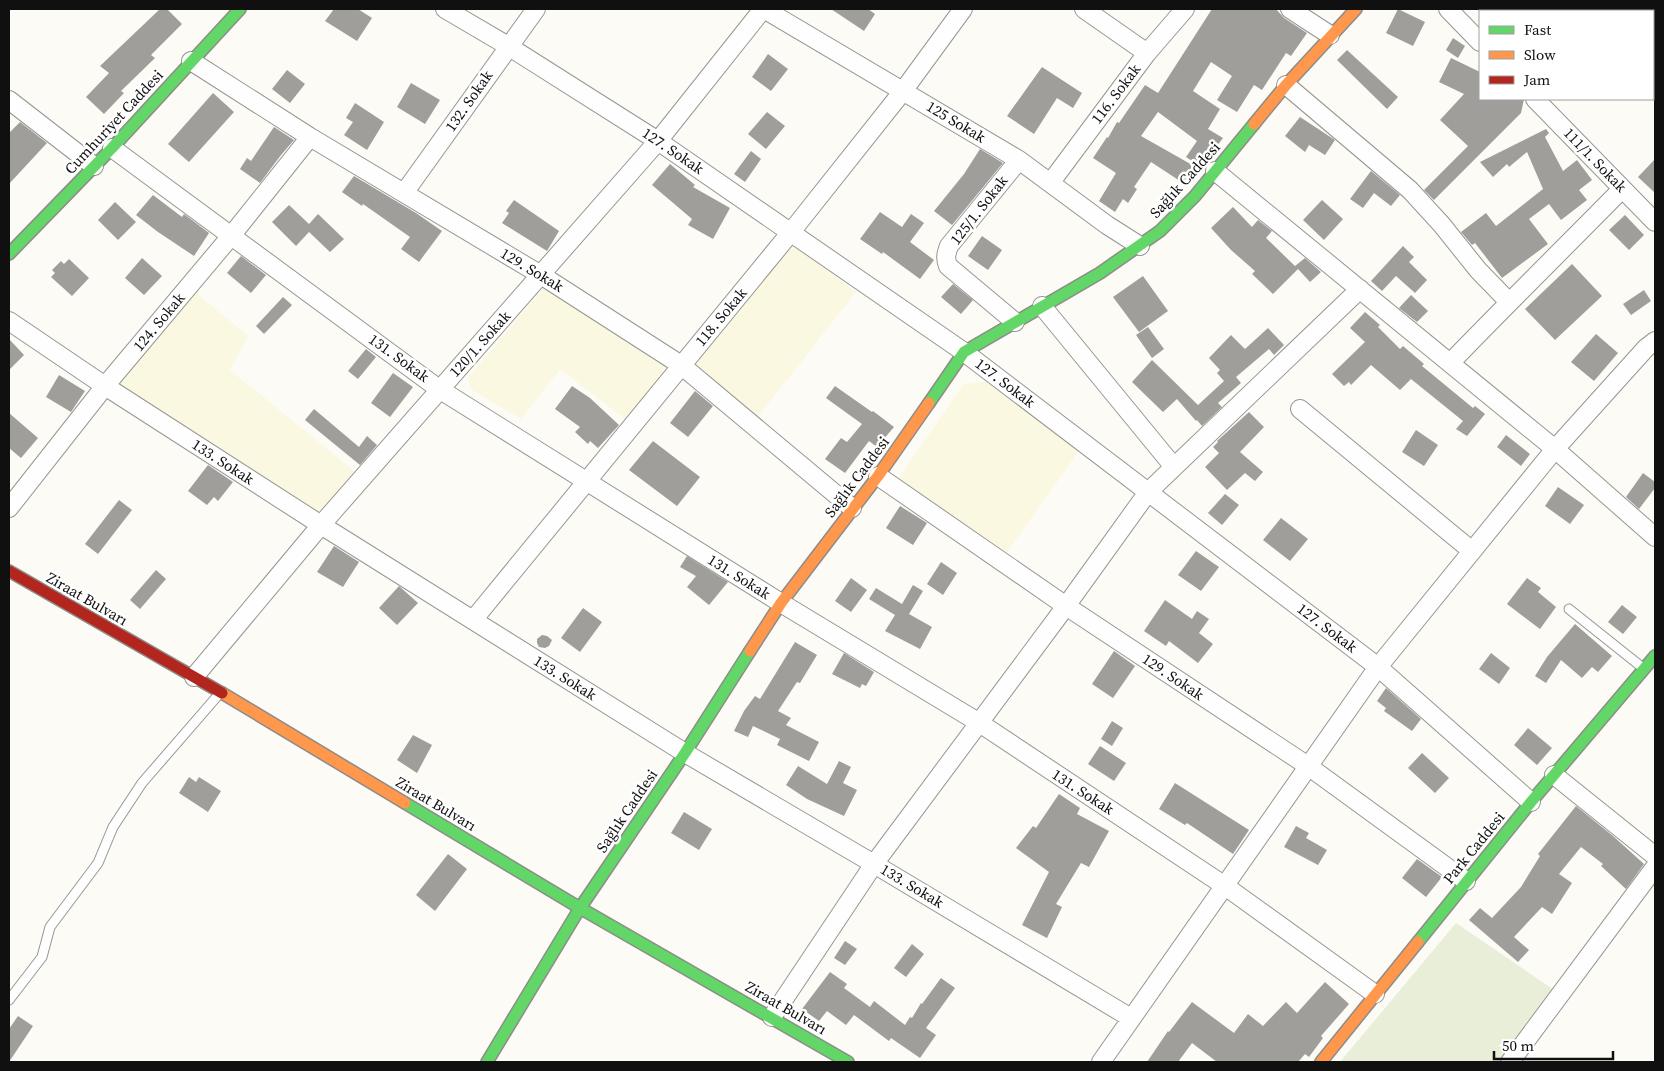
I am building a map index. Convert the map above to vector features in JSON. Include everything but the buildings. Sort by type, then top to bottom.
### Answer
[{"type":"street","name":"Cumhuriyet Caddesi","points":[[9,254],[112,148],[240,9]]},
{"type":"street","name":"127. Sokak","points":[[445,9],[658,140],[964,352],[1378,667],[1531,802]]},
{"type":"street","name":"132. Sokak","points":[[404,193],[536,9]]},
{"type":"street","name":"125 Sokak","points":[[764,9],[1019,160],[1107,225],[1140,246]]},
{"type":"street","name":"120/1. Sokak","points":[[194,677],[321,525],[658,140],[764,9]]},
{"type":"street","name":"118. Sokak","points":[[473,620],[791,232],[903,91],[963,9]]},
{"type":"street","points":[[1084,9],[1147,53]]},
{"type":"street","name":"116. Sokak","points":[[1051,182],[1147,53],[1185,9]]},
{"type":"street","points":[[1290,9],[1330,35]]},
{"type":"street","name":"Sağlık Caddesi","points":[[487,1062],[580,908],[685,753],[781,603],[878,476],[964,352],[1100,272],[1160,231],[1178,215],[1286,85],[1330,35],[1356,9]]},
{"type":"street","points":[[1448,9],[1479,41]]},
{"type":"street","name":"129. Sokak","points":[[191,61],[310,137],[541,275],[681,365],[852,508]]},
{"type":"street","points":[[1286,85],[1410,190],[1442,225],[1478,270],[1509,302]]},
{"type":"street","points":[[9,100],[94,166]]},
{"type":"street","name":"111/1. Sokak","points":[[1536,100],[1655,222]]},
{"type":"street","name":"124. Sokak","points":[[9,508],[104,386],[231,236],[310,137]]},
{"type":"street","name":"131. Sokak","points":[[112,148],[440,388],[781,603],[978,722],[1225,886],[1375,994]]},
{"type":"street","name":"125/1. Sokak","points":[[1015,322],[948,266],[946,253],[949,246],[1019,160]]},
{"type":"street","points":[[1215,171],[1555,449],[1655,537]]},
{"type":"street","points":[[1450,363],[1622,189]]},
{"type":"street","points":[[772,1017],[874,864],[1066,606],[1148,492],[1360,289]]},
{"type":"street","points":[[1042,306],[1174,467]]},
{"type":"street","name":"133. Sokak","points":[[9,321],[104,386],[321,525],[685,753],[1131,1018]]},
{"type":"street","points":[[1101,1062],[1378,667],[1555,449],[1646,348],[1655,341]]},
{"type":"street","points":[[1300,410],[1472,551]]},
{"type":"street","name":"129. Sokak","points":[[878,476],[1066,606],[1308,766],[1466,882]]},
{"type":"street","name":"Ziraat Bulvarı","points":[[9,571],[220,692],[580,908],[848,1062]]},
{"type":"street","name":"Park Caddesi","points":[[1320,1062],[1531,802],[1655,656]]},
{"type":"street","points":[[1554,775],[1655,856]]},
{"type":"street","points":[[1510,1062],[1655,867]]},
{"type":"lane","points":[[1569,609],[1645,669]]},
{"type":"lane","points":[[9,1000],[42,956],[50,928],[98,863],[113,827],[142,783],[220,692]]},
{"type":"shaded area","points":[[792,245],[856,292],[756,419],[694,366]]},
{"type":"shaded area","points":[[544,288],[668,364],[626,420],[560,369],[521,419],[472,390],[469,376]]},
{"type":"shaded area","points":[[196,293],[248,336],[230,370],[354,471],[317,513],[119,385]]},
{"type":"shaded area","points":[[986,382],[1078,452],[1005,555],[898,479],[964,384]]},
{"type":"green space","points":[[1456,923],[1554,990],[1505,1062],[1340,1062]]},
{"type":"traffic: fast","points":[[9,254],[112,148],[240,9]]},
{"type":"traffic: fast","points":[[929,403],[964,352],[1100,273],[1160,231],[1195,196],[1254,124]]},
{"type":"traffic: fast","points":[[487,1062],[580,908],[685,753],[750,651]]},
{"type":"traffic: fast","points":[[1418,942],[1531,802],[1655,656]]},
{"type":"traffic: fast","points":[[405,803],[580,908],[848,1062]]},
{"type":"traffic: slow","points":[[1254,124],[1286,85],[1356,9]]},
{"type":"traffic: slow","points":[[750,651],[781,603],[878,476],[929,403]]},
{"type":"traffic: slow","points":[[222,693],[405,803]]},
{"type":"traffic: slow","points":[[1321,1062],[1418,942]]},
{"type":"traffic: jam","points":[[9,571],[222,693]]}]
